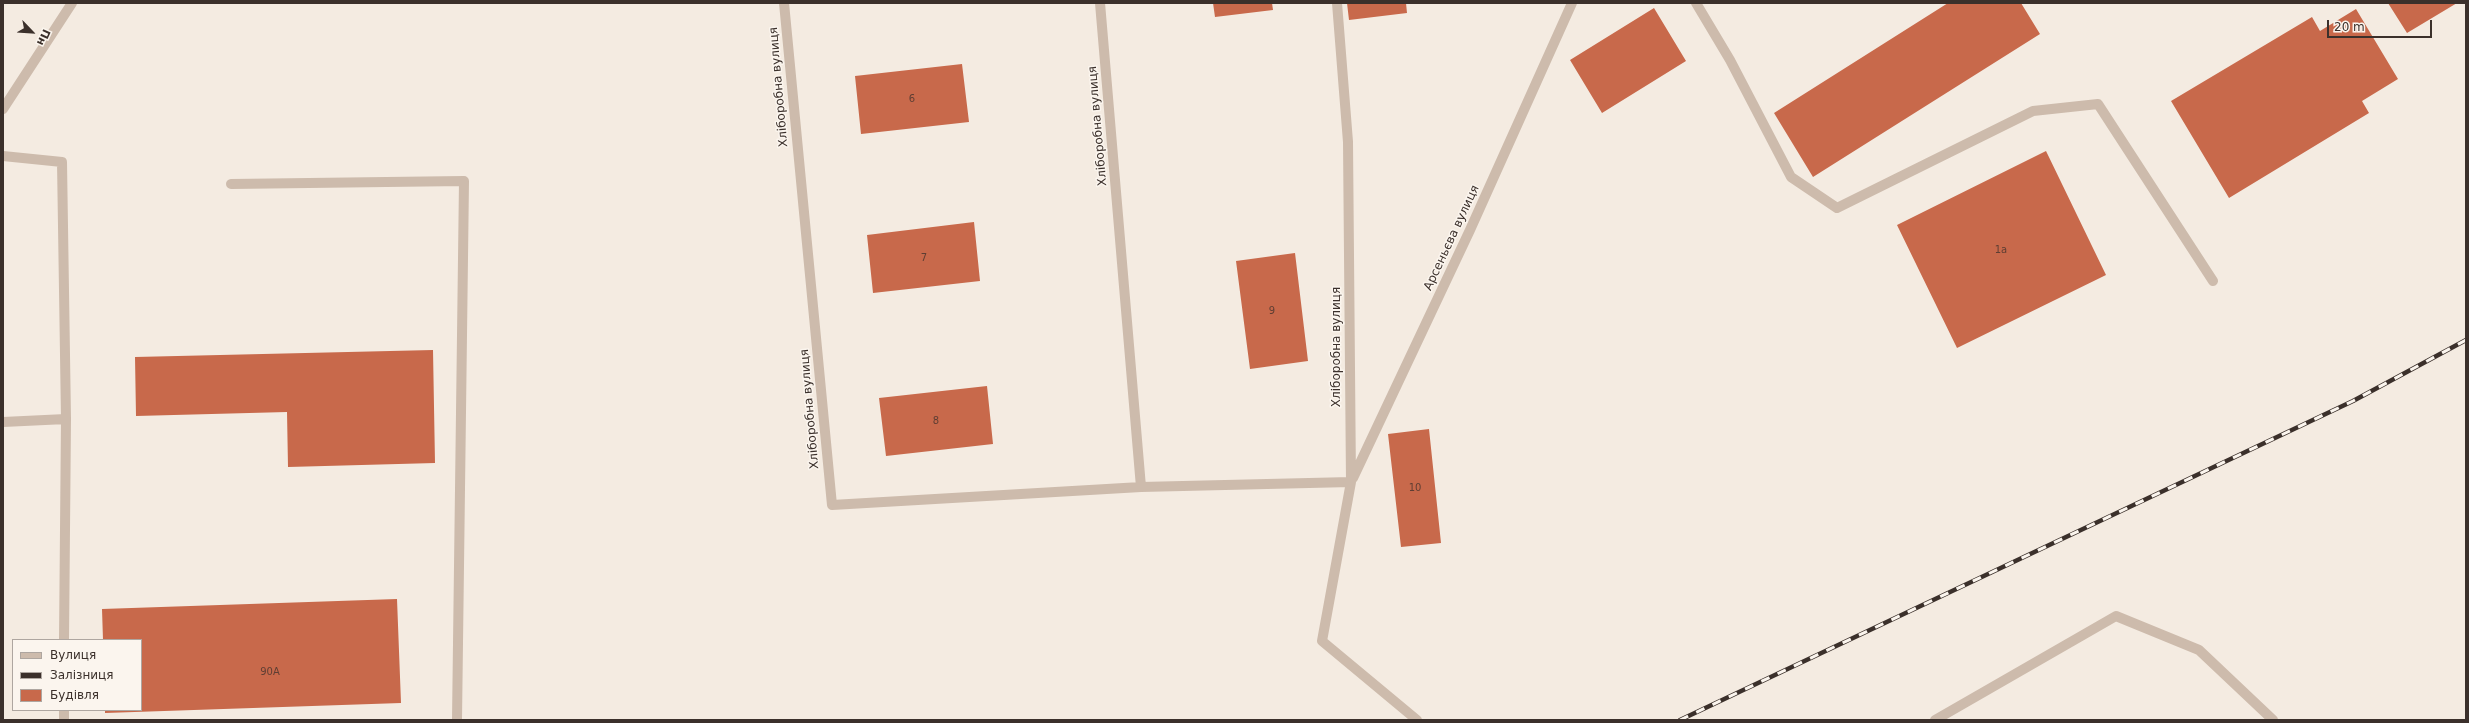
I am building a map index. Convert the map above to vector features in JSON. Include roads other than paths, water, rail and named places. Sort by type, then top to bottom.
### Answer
[{"type":"street","points":[[3,109],[72,3]]},
{"type":"street","name":"Хліборобна вулиця","points":[[784,3],[832,505],[1141,487],[1351,482],[1348,142],[1337,3]]},
{"type":"street","name":"Хліборобна вулиця","points":[[1100,3],[1141,487]]},
{"type":"street","name":"Арсеньєва вулиця","points":[[1351,482],[1470,230],[1572,3]]},
{"type":"street","points":[[1696,3],[1730,60],[1791,177],[1837,208],[2033,111],[2098,104],[2213,281]]},
{"type":"street","points":[[3,156],[62,162],[66,419],[64,639]]},
{"type":"street","points":[[231,184],[464,181],[457,720]]},
{"type":"street","points":[[3,422],[66,419]]},
{"type":"street","points":[[1351,482],[1322,641],[1417,720]]},
{"type":"street","points":[[1935,720],[2116,616],[2199,650],[2273,720]]},
{"type":"railway","points":[[1680,720],[2353,401],[2466,340]]}]
